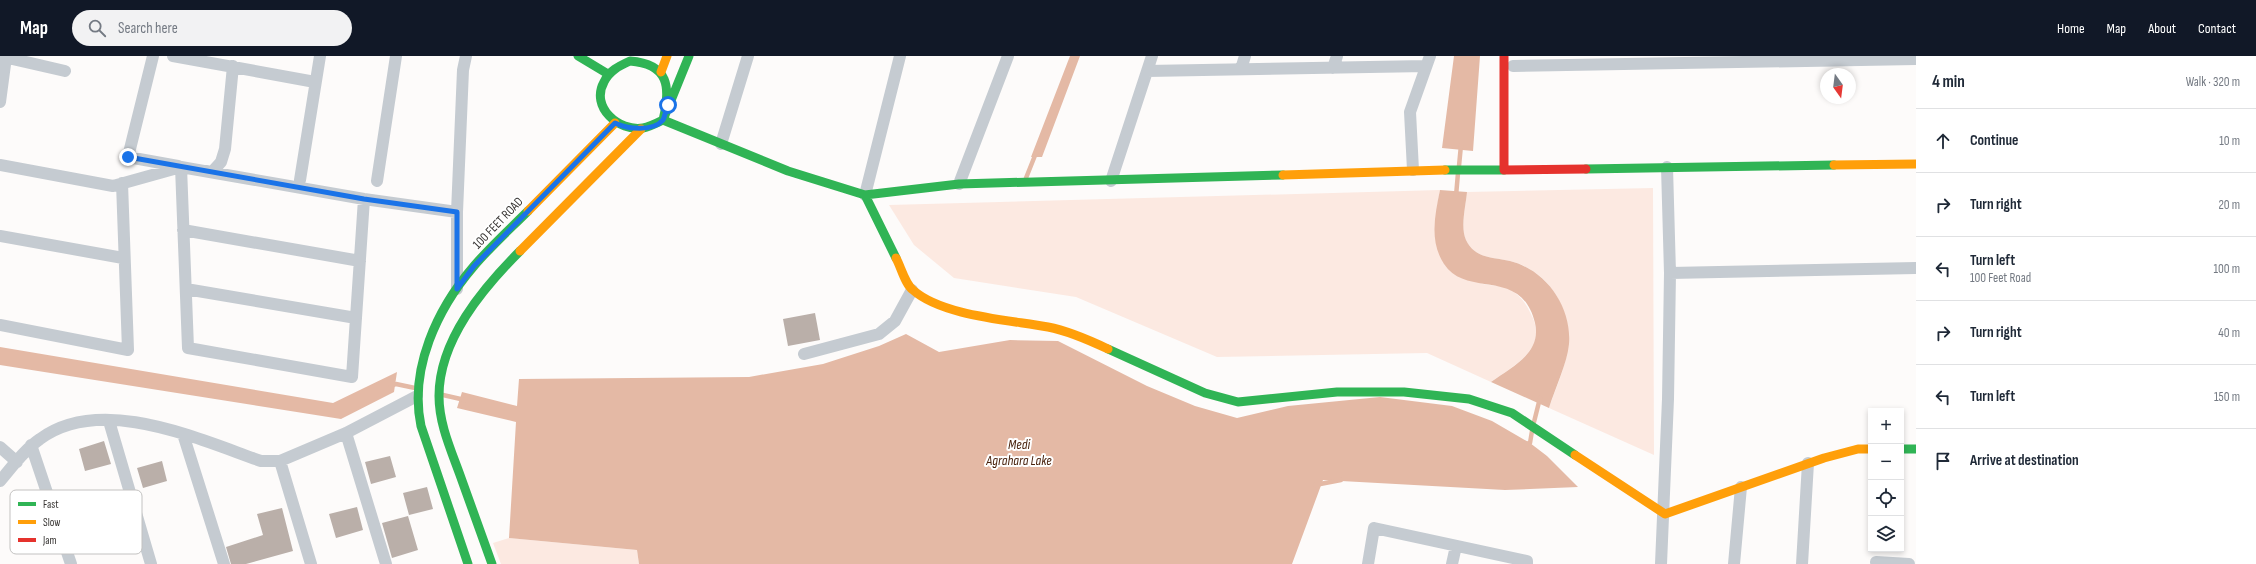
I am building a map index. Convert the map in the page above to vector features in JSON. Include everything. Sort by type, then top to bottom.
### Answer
[{"type":"street","points":[[153,56],[128,157],[364,199],[457,212]]},
{"type":"street","points":[[173,56],[315,82]]},
{"type":"street","points":[[300,180],[320,56]]},
{"type":"street","points":[[377,181],[396,56]]},
{"type":"street","points":[[457,289],[457,212],[463,70],[466,56]]},
{"type":"street","points":[[578,56],[608,74]]},
{"type":"street","points":[[660,72],[667,56]]},
{"type":"street","points":[[663,120],[689,56]]},
{"type":"street","points":[[721,144],[748,56]]},
{"type":"street","points":[[900,56],[865,195],[912,290],[941,306],[1008,322],[1049,327],[1085,338],[1205,393],[1238,402],[1337,392],[1404,392],[1469,399],[1512,413],[1665,514]]},
{"type":"street","points":[[959,184],[1008,56]]},
{"type":"street","points":[[1111,180],[1152,56]]},
{"type":"street","points":[[1241,69],[1245,56]]},
{"type":"street","points":[[1333,68],[1337,56]]},
{"type":"street","points":[[1504,56],[1504,170]]},
{"type":"street","points":[[0,102],[3,57],[65,71]]},
{"type":"street","points":[[1513,66],[1642,60],[1792,58],[1916,59]]},
{"type":"street","points":[[641,129],[628,128],[615,123],[603,109],[601,100],[603,82],[608,74],[622,64],[638,61],[650,65],[660,72],[668,86],[669,95],[663,120]]},
{"type":"street","points":[[1147,71],[1333,68],[1428,61],[1410,112],[1418,170]]},
{"type":"street","points":[[0,165],[113,186],[181,167],[212,172],[221,162],[225,149],[233,66]]},
{"type":"street","points":[[492,564],[441,419],[439,397],[441,375],[453,341],[475,301],[491,280],[641,129],[663,120],[839,189],[865,195],[959,184],[1418,170],[1916,164]]},
{"type":"street","name":"100 FEET ROAD","points":[[468,564],[420,424],[417,396],[420,370],[432,333],[457,289],[474,266],[615,123]]},
{"type":"street","points":[[181,167],[188,348],[352,377],[364,199]]},
{"type":"street","points":[[1661,564],[1665,514],[1670,273],[1667,168]]},
{"type":"street","points":[[0,325],[128,350],[123,258],[122,183]]},
{"type":"street","points":[[184,230],[360,261]]},
{"type":"street","points":[[0,236],[123,258]]},
{"type":"street","points":[[1670,273],[1916,268]]},
{"type":"street","points":[[186,289],[356,318]]},
{"type":"street","points":[[804,354],[879,334],[895,321],[912,290]]},
{"type":"street","points":[[0,481],[31,445],[50,432],[72,424],[109,421],[144,422],[261,461],[280,462],[346,433],[417,396]]},
{"type":"street","points":[[109,421],[129,490]]},
{"type":"street","points":[[346,433],[386,564]]},
{"type":"street","points":[[183,434],[224,564]]},
{"type":"street","points":[[31,445],[46,490]]},
{"type":"street","points":[[0,448],[17,462]]},
{"type":"street","points":[[1665,514],[1808,463],[1858,449],[1868,449]]},
{"type":"street","points":[[1904,449],[1916,449]]},
{"type":"street","points":[[280,462],[311,564]]},
{"type":"street","points":[[1802,564],[1808,463]]},
{"type":"street","points":[[1734,564],[1741,487]]},
{"type":"street","points":[[1368,564],[1374,528],[1527,561],[1527,564]]},
{"type":"street","points":[[142,533],[151,564]]},
{"type":"street","points":[[1452,564],[1456,546]]},
{"type":"street","points":[[68,554],[71,564]]},
{"type":"street","points":[[1876,562],[1909,564]]},
{"type":"shaded area","points":[[1653,188],[1654,455],[1549,408],[1562,374],[1567,353],[1567,323],[1563,309],[1548,284],[1537,274],[1525,266],[1510,261],[1491,258],[1474,251],[1466,240],[1463,229],[1467,192]]},
{"type":"shaded area","points":[[1440,190],[1436,219],[1436,238],[1445,265],[1483,284],[1501,286],[1511,290],[1521,298],[1526,305],[1535,325],[1536,336],[1533,345],[1527,354],[1510,369],[1491,382],[1427,353],[1217,357],[1076,297],[954,278],[914,245],[889,205]]},
{"type":"shaded area","points":[[509,538],[637,550],[639,564],[501,564],[493,543]]},
{"type":"water","points":[[1070,56],[1080,56],[1042,157],[1031,157]]},
{"type":"water","points":[[1454,56],[1480,56],[1473,151],[1442,148]]},
{"type":"water","points":[[1440,190],[1467,192],[1463,229],[1466,240],[1474,251],[1491,258],[1510,261],[1535,273],[1545,281],[1561,304],[1569,330],[1569,344],[1563,368],[1549,408],[1491,382],[1516,365],[1530,351],[1536,334],[1535,323],[1528,306],[1518,295],[1493,285],[1466,280],[1454,274],[1444,264],[1436,246],[1434,228]]},
{"type":"water","name":"Medi Agrahara Lake","points":[[906,334],[939,352],[1010,340],[1058,341],[1147,386],[1195,406],[1237,418],[1288,406],[1380,397],[1452,406],[1492,421],[1530,443],[1547,456],[1578,487],[1505,490],[1323,480],[1292,564],[639,564],[637,550],[509,538],[516,422],[457,408],[462,392],[517,406],[519,379],[749,377],[823,364],[879,346]]},
{"type":"water","points":[[0,347],[333,403],[397,372],[394,392],[341,419],[0,365]]},
{"type":"building","points":[[815,313],[820,340],[788,346],[783,319]]},
{"type":"building","points":[[104,441],[111,464],[85,471],[79,449]]},
{"type":"building","points":[[390,456],[396,477],[371,484],[365,462]]},
{"type":"building","points":[[162,461],[167,481],[143,488],[137,468]]},
{"type":"building","points":[[427,487],[433,509],[409,515],[403,493]]},
{"type":"building","points":[[357,507],[363,530],[336,538],[329,514]]},
{"type":"building","points":[[282,508],[293,551],[246,564],[231,564],[226,547],[263,535],[257,514]]},
{"type":"building","points":[[408,516],[418,550],[392,558],[382,523]]},
{"type":"waterway","points":[[1459,166],[1461,145]]},
{"type":"waterway","points":[[1026,178],[1036,153]]},
{"type":"waterway","points":[[1456,196],[1458,173]]},
{"type":"waterway","points":[[391,386],[396,384],[415,388]]},
{"type":"waterway","points":[[443,395],[465,400]]},
{"type":"waterway","points":[[1534,422],[1540,398]]},
{"type":"waterway","points":[[1525,444],[1530,443],[1532,431]]},
{"type":"waterway","points":[[1315,485],[1341,480]]},
{"type":"traffic: fast","points":[[578,56],[608,74]]},
{"type":"traffic: fast","points":[[689,56],[663,120],[788,171],[865,195],[896,258]]},
{"type":"traffic: fast","points":[[630,61],[643,63],[660,72],[664,79],[666,88],[667,97],[663,120],[643,128],[634,128],[616,122],[604,109],[601,100],[601,91],[606,78],[615,69],[630,61]]},
{"type":"traffic: fast","points":[[1586,169],[1834,165]]},
{"type":"traffic: fast","points":[[1445,170],[1504,170]]},
{"type":"traffic: fast","points":[[865,195],[959,184],[1283,175]]},
{"type":"traffic: fast","points":[[468,564],[421,426],[418,405],[419,383],[429,341],[448,301],[480,259],[528,211]]},
{"type":"traffic: fast","points":[[492,564],[446,437],[441,417],[439,396],[441,375],[446,355],[455,335],[478,298],[520,251]]},
{"type":"traffic: fast","points":[[1108,349],[1205,393],[1238,402],[1337,392],[1404,392],[1469,399],[1512,413],[1575,455]]},
{"type":"traffic: fast","points":[[1904,449],[1916,449]]},
{"type":"traffic: slow","points":[[661,72],[667,56]]},
{"type":"traffic: slow","points":[[528,211],[615,123]]},
{"type":"traffic: slow","points":[[520,251],[641,129]]},
{"type":"traffic: slow","points":[[1834,165],[1916,164]]},
{"type":"traffic: slow","points":[[1283,175],[1445,170]]},
{"type":"traffic: slow","points":[[896,258],[905,280],[910,287],[926,299],[941,306],[977,316],[1048,327],[1064,331],[1108,349]]},
{"type":"traffic: slow","points":[[1575,455],[1665,514],[1824,458],[1858,449],[1868,449]]},
{"type":"traffic: jam","points":[[1504,56],[1504,170],[1586,169]]},
{"type":"route","points":[[128,157],[364,199],[457,212],[457,289],[474,266],[615,123],[623,127],[641,129],[663,120],[668,105]]}]
